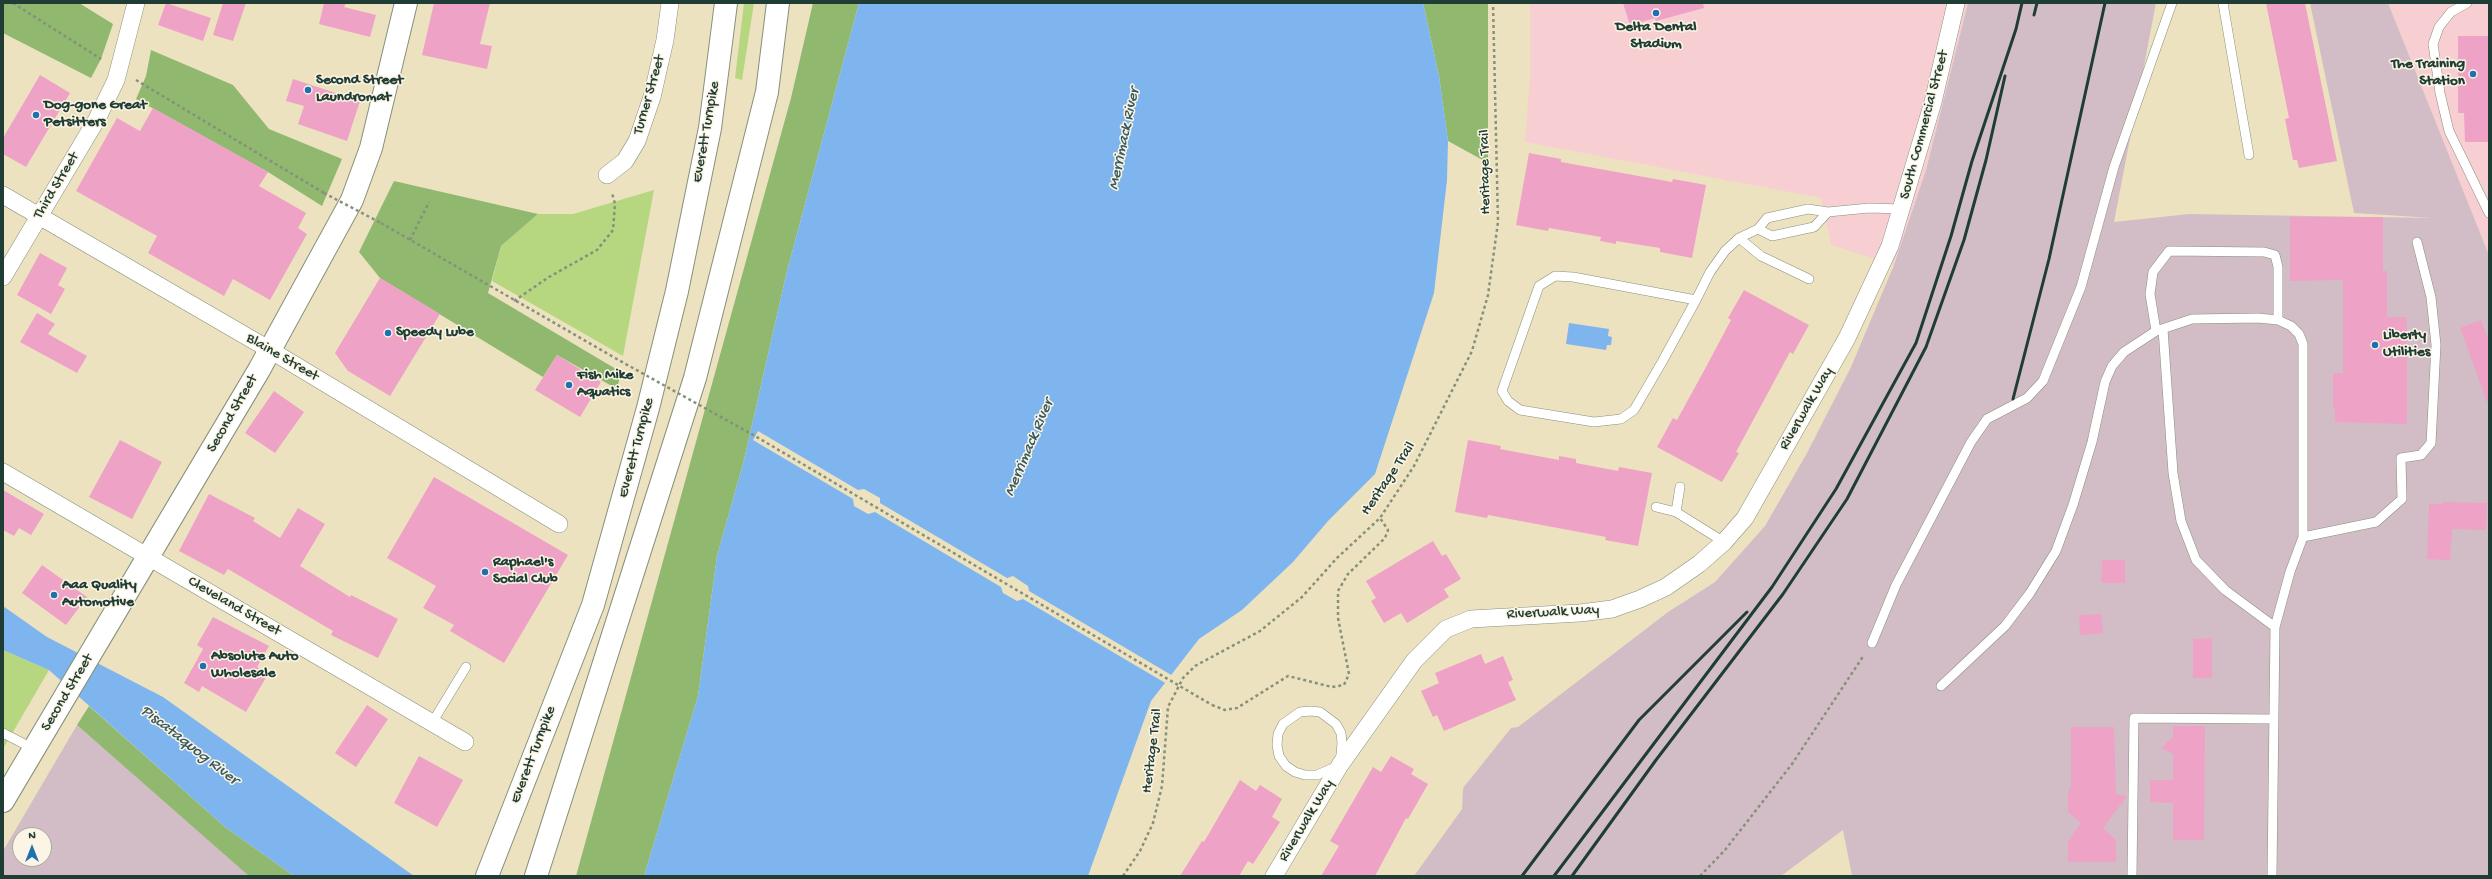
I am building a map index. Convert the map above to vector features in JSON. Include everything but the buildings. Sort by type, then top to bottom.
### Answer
[{"type":"main road","name":"Second Street","points":[[3,802],[270,350],[352,200],[362,177],[371,148],[406,3]]},
{"type":"main road","points":[[710,128],[715,3]]},
{"type":"main road","name":"Everett Turnpike","points":[[488,872],[593,605],[650,400],[677,291],[710,128],[726,3]]},
{"type":"main road","points":[[767,92],[778,3]]},
{"type":"main road","points":[[536,876],[695,378],[789,3]]},
{"type":"street","name":"Third Street","points":[[3,277],[97,119],[120,69],[136,3]]},
{"type":"street","name":"Turner Street","points":[[607,176],[625,161],[637,141],[654,90],[665,40],[670,3]]},
{"type":"street","name":"South Commercial Street","points":[[1890,246],[1933,102],[1956,3]]},
{"type":"street","name":"Blaine Street","points":[[3,195],[270,350],[559,524]]},
{"type":"street","name":"Riverwalk Way","points":[[1274,876],[1340,765],[1414,661],[1446,628],[1471,619],[1580,613],[1612,609],[1666,587],[1700,564],[1724,542],[1745,518],[1839,351],[1890,246]]},
{"type":"street","name":"Cleveland Street","points":[[3,472],[465,742]]},
{"type":"lane","points":[[1872,643],[1896,585],[1971,442],[1987,419],[2028,398],[2043,380],[2081,287],[2114,167],[2172,3]]},
{"type":"lane","points":[[2223,3],[2249,155]]},
{"type":"lane","points":[[2467,3],[2451,12],[2439,28],[2433,44],[2440,93],[2449,131],[2489,213]]},
{"type":"lane","points":[[1696,300],[1573,277],[1555,276],[1539,286],[1502,391],[1508,401],[1520,410],[1594,422],[1621,419],[1634,410],[1696,300],[1710,272],[1725,251],[1739,238],[1758,229],[1767,218],[1808,209],[1828,212],[1869,208],[1902,209]]},
{"type":"lane","points":[[1758,229],[1772,236],[1814,227],[1828,212]]},
{"type":"lane","points":[[1739,238],[1761,256],[1809,279]]},
{"type":"lane","points":[[2303,537],[2376,522],[2402,498],[2401,458],[2421,455],[2431,443],[2436,345],[2431,297],[2417,242]]},
{"type":"lane","points":[[2274,628],[2225,590],[2196,560],[2181,521],[2173,473],[2159,330],[2150,294],[2154,272],[2169,251],[2264,252],[2275,255],[2278,267],[2278,320]]},
{"type":"lane","points":[[1941,686],[2005,626],[2030,593],[2056,551],[2073,504],[2092,442],[2105,382],[2112,366],[2124,352],[2159,330],[2192,319],[2258,318],[2278,320],[2291,326],[2299,334],[2303,344],[2303,537],[2290,572],[2274,628],[2272,876]]},
{"type":"lane","points":[[1676,512],[1680,487]]},
{"type":"lane","points":[[1656,507],[1676,512],[1724,542]]},
{"type":"lane","points":[[432,723],[466,667]]},
{"type":"lane","points":[[1300,712],[1320,712],[1329,717],[1341,733],[1340,765],[1317,775],[1306,776],[1295,772],[1286,766],[1279,756],[1277,740],[1283,724],[1300,712]]},
{"type":"lane","points":[[2132,876],[2134,718],[2273,719]]},
{"type":"lane","points":[[3,733],[34,749]]},
{"type":"path","points":[[13,3],[324,193],[381,223],[513,301],[755,436],[1212,705],[1225,710],[1237,708],[1259,696],[1281,678],[1288,676],[1332,687],[1344,685],[1349,674],[1338,618],[1338,591],[1348,574],[1385,538],[1388,530],[1380,518]]},
{"type":"path","name":"Heritage Trail","points":[[1123,876],[1140,850],[1153,823],[1162,786],[1168,708],[1183,678],[1195,666],[1260,631],[1296,602],[1337,558],[1380,518],[1414,466],[1472,351],[1488,295],[1498,222],[1493,3]]},
{"type":"path","points":[[513,301],[549,277],[597,250],[614,230],[615,204],[607,176]]},
{"type":"path","points":[[410,240],[429,202]]},
{"type":"path","points":[[1700,876],[1725,850],[1792,764],[1872,643]]},
{"type":"shaded area","points":[[1530,3],[1968,3],[1926,170],[1894,265],[1831,245],[1821,198],[1525,142],[1530,77]]},
{"type":"shaded area","points":[[1968,3],[2156,3],[2114,222],[2189,214],[2432,218],[2354,213],[2310,3],[2388,3],[2489,255],[2489,876],[1852,876],[1843,830],[1781,876],[1414,876],[1462,809],[1463,788],[1511,728],[1518,727],[1668,612],[1715,582],[1765,526],[1807,453],[1851,367],[1894,265],[1926,170]]},
{"type":"shaded area","points":[[2388,3],[2489,3],[2489,255]]},
{"type":"shaded area","points":[[77,725],[243,869],[249,876],[3,876],[3,851],[12,836],[12,867],[52,867],[52,827],[17,827]]},
{"type":"green space","points":[[3,3],[79,3],[113,24],[101,59],[91,78],[3,33]]},
{"type":"green space","points":[[744,3],[754,3],[742,80],[735,78]]},
{"type":"green space","points":[[813,3],[859,3],[787,271],[744,460],[717,556],[698,696],[644,876],[576,876],[791,98]]},
{"type":"green space","points":[[1423,3],[1488,3],[1488,163],[1448,141],[1439,76]]},
{"type":"green space","points":[[151,50],[233,85],[269,129],[342,159],[322,206],[268,172],[136,99],[146,76]]},
{"type":"green space","points":[[394,181],[538,214],[501,246],[488,293],[621,372],[617,389],[557,355],[543,377],[380,278],[359,252]]},
{"type":"green space","points":[[654,190],[623,356],[492,281],[501,246],[538,214],[573,214]]},
{"type":"green space","points":[[3,650],[49,670],[3,749]]},
{"type":"green space","points":[[89,706],[225,827],[294,876],[249,876],[77,725]]},
{"type":"water","name":"Merrimack River","points":[[859,3],[1423,3],[1439,76],[1448,141],[1447,180],[1434,293],[1375,474],[1328,521],[1293,562],[1242,610],[1199,639],[1151,701],[1088,876],[644,876],[698,696],[717,556],[744,460],[787,271]]},
{"type":"water","points":[[1569,323],[1609,329],[1608,336],[1612,337],[1611,345],[1607,345],[1606,350],[1566,344]]},
{"type":"water","name":"Piscataquog River","points":[[3,606],[47,637],[163,697],[414,876],[294,876],[225,827],[49,670],[3,650]]},
{"type":"pier","points":[[758,431],[858,490],[864,489],[880,498],[880,503],[1007,578],[1013,576],[1028,586],[1029,591],[1173,676],[1167,684],[1023,599],[1017,601],[1003,593],[1001,587],[875,512],[868,514],[854,506],[853,499],[753,440]]},
{"type":"railway","points":[[1554,876],[1772,587],[1836,489],[1916,343],[1951,236],[1972,161],[2016,29],[2022,3]]},
{"type":"railway","points":[[2034,15],[2037,3]]},
{"type":"railway","points":[[2013,399],[2049,259],[2105,3]]},
{"type":"railway","points":[[1572,876],[1656,760],[1783,594],[1847,499],[1926,347],[1964,240],[1986,160],[2005,76]]},
{"type":"railway","points":[[1522,876],[1639,720],[1747,612]]},
{"type":"place","name":"Delta Dental Stadium","points":[[1656,13]]},
{"type":"place","name":"The Training Station","points":[[2473,74]]},
{"type":"place","name":"Second Street Laundromat","points":[[308,90]]},
{"type":"place","name":"Dog-gone Great Petsitters","points":[[36,115]]},
{"type":"place","name":"Speedy Lube","points":[[388,333]]},
{"type":"place","name":"Liberty Utilities","points":[[2375,345]]},
{"type":"place","name":"Fish Mike Aquatics","points":[[569,385]]},
{"type":"place","name":"Raphael's Social Club","points":[[485,572]]},
{"type":"place","name":"Aaa Quality Automotive","points":[[54,595]]},
{"type":"place","name":"Absolute Auto Wholesale","points":[[203,666]]}]
